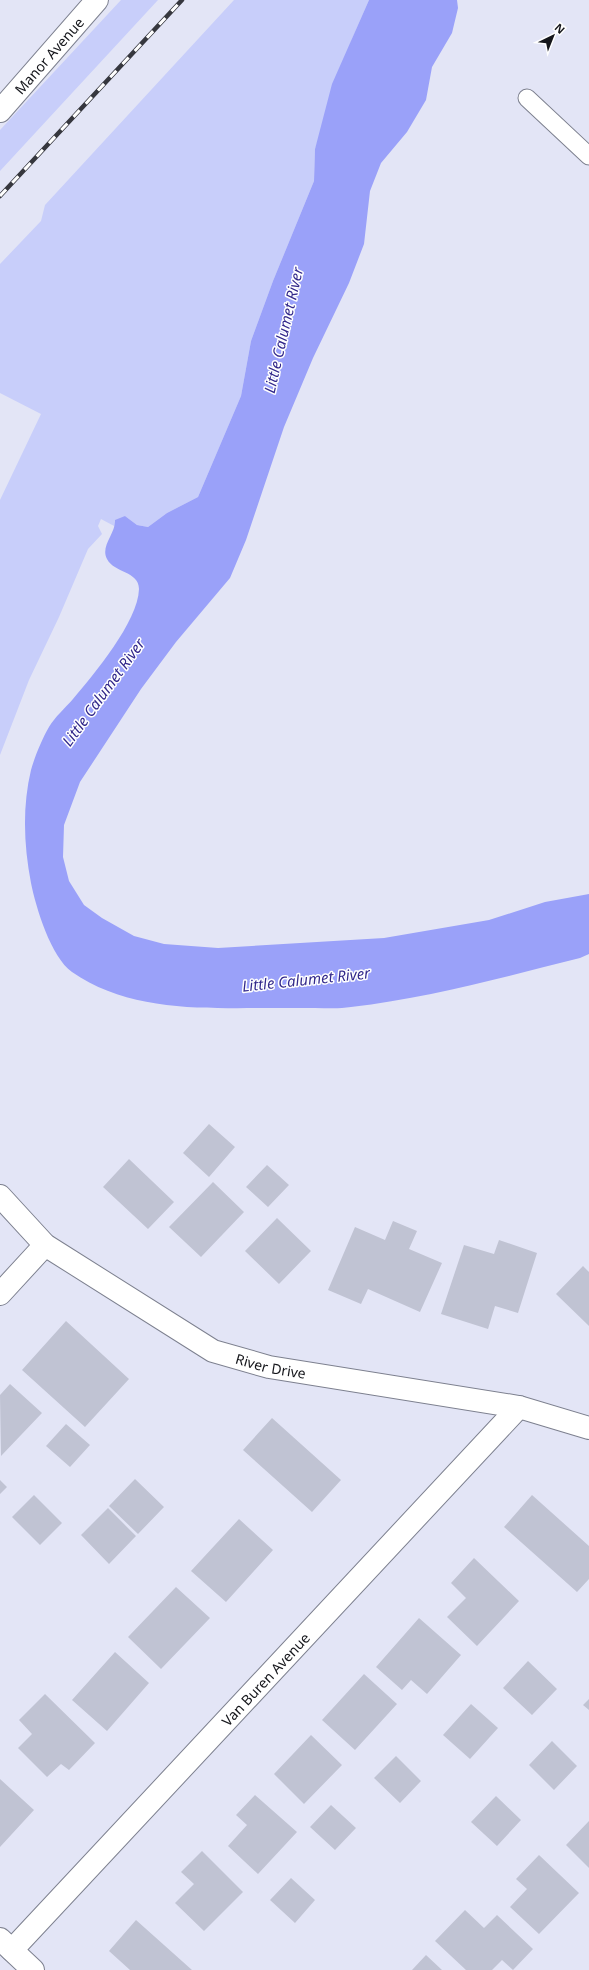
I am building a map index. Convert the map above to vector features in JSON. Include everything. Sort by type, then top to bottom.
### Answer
[{"type":"street","name":"Manor Avenue","points":[[0,111],[96,0]]},
{"type":"street","name":"River Drive","points":[[0,1196],[45,1245],[214,1351],[269,1367],[519,1407],[589,1428]]},
{"type":"street","points":[[0,1294],[45,1245]]},
{"type":"street","name":"Van Buren Avenue","points":[[6,1944],[519,1407]]},
{"type":"street","points":[[6,1944],[33,1970]]},
{"type":"lane","points":[[527,98],[589,156]]},
{"type":"shaded area","points":[[121,0],[158,0],[0,171],[0,130]]},
{"type":"shaded area","points":[[234,0],[369,0],[352,39],[315,149],[314,181],[273,281],[251,341],[241,396],[198,497],[167,513],[148,527],[137,525],[125,516],[116,527],[101,519],[98,526],[102,534],[88,549],[59,617],[29,680],[0,755],[0,500],[41,414],[0,393],[0,264],[41,221],[45,205]]},
{"type":"water","name":"Little Calumet River","points":[[369,0],[457,0],[458,8],[452,33],[432,67],[426,100],[407,132],[381,163],[370,191],[364,244],[349,283],[313,358],[284,427],[246,540],[230,578],[176,642],[141,689],[80,782],[64,825],[63,857],[69,881],[84,905],[102,918],[134,936],[164,944],[218,948],[384,938],[489,920],[545,902],[589,894],[589,954],[580,958],[438,993],[346,1008],[202,1008],[156,1004],[112,993],[91,984],[72,972],[64,965],[57,955],[41,918],[31,883],[25,827],[28,784],[31,770],[39,748],[49,727],[92,676],[114,647],[131,617],[137,602],[139,589],[138,583],[131,575],[110,564],[105,554],[105,549],[115,525],[115,520],[125,516],[137,525],[148,527],[167,513],[198,497],[241,396],[251,341],[273,281],[314,181],[315,149],[332,84]]},
{"type":"building","points":[[209,1124],[235,1147],[209,1177],[183,1153]]},
{"type":"building","points":[[129,1159],[174,1202],[148,1229],[103,1187]]},
{"type":"building","points":[[267,1165],[289,1185],[268,1207],[246,1187]]},
{"type":"building","points":[[213,1182],[244,1212],[201,1257],[169,1227]]},
{"type":"building","points":[[277,1218],[311,1251],[279,1284],[245,1251]]},
{"type":"building","points":[[393,1221],[417,1231],[409,1249],[442,1263],[420,1312],[368,1289],[361,1304],[328,1290],[355,1227],[385,1240]]},
{"type":"building","points":[[499,1240],[537,1253],[518,1313],[495,1306],[488,1329],[441,1314],[464,1245],[494,1254]]},
{"type":"building","points":[[583,1266],[589,1272],[589,1326],[556,1294]]},
{"type":"building","points":[[66,1321],[129,1379],[85,1427],[22,1370]]},
{"type":"building","points":[[10,1384],[42,1413],[1,1456],[0,1395]]},
{"type":"building","points":[[272,1418],[341,1480],[312,1512],[243,1450]]},
{"type":"building","points":[[66,1424],[90,1445],[70,1467],[46,1446]]},
{"type":"building","points":[[135,1479],[164,1507],[138,1534],[109,1506]]},
{"type":"building","points":[[0,1480],[7,1487],[0,1494]]},
{"type":"building","points":[[34,1495],[62,1523],[40,1545],[12,1517]]},
{"type":"building","points":[[532,1495],[589,1546],[589,1579],[577,1592],[504,1527]]},
{"type":"building","points":[[108,1508],[136,1536],[109,1564],[81,1535]]},
{"type":"building","points":[[239,1519],[273,1550],[226,1602],[191,1571]]},
{"type":"building","points":[[474,1558],[519,1601],[477,1646],[447,1617],[466,1598],[451,1583]]},
{"type":"building","points":[[176,1587],[210,1618],[161,1669],[128,1637]]},
{"type":"building","points":[[419,1618],[461,1655],[427,1694],[411,1680],[402,1690],[376,1667]]},
{"type":"building","points":[[115,1652],[149,1683],[107,1731],[72,1700]]},
{"type":"building","points":[[528,1661],[557,1689],[532,1715],[503,1688]]},
{"type":"building","points":[[364,1674],[397,1704],[355,1750],[322,1720]]},
{"type":"building","points":[[45,1694],[95,1743],[69,1770],[61,1764],[47,1777],[18,1748],[32,1734],[19,1720]]},
{"type":"building","points":[[589,1699],[589,1710],[583,1705]]},
{"type":"building","points":[[471,1704],[498,1728],[470,1759],[443,1735]]},
{"type":"building","points":[[311,1735],[342,1765],[304,1804],[274,1774]]},
{"type":"building","points":[[552,1741],[577,1766],[554,1790],[529,1765]]},
{"type":"building","points":[[396,1756],[421,1781],[400,1803],[374,1778]]},
{"type":"building","points":[[0,1779],[34,1810],[0,1847]]},
{"type":"building","points":[[255,1795],[297,1832],[258,1874],[228,1846],[247,1825],[236,1815]]},
{"type":"building","points":[[496,1796],[521,1820],[497,1846],[471,1822]]},
{"type":"building","points":[[331,1805],[356,1828],[335,1850],[310,1827]]},
{"type":"building","points":[[589,1821],[589,1868],[566,1845]]},
{"type":"building","points":[[202,1851],[243,1892],[204,1931],[175,1903],[194,1884],[181,1872]]},
{"type":"building","points":[[539,1855],[579,1893],[539,1934],[510,1907],[527,1889],[516,1879]]},
{"type":"building","points":[[291,1878],[315,1900],[295,1923],[270,1900]]},
{"type":"building","points":[[465,1910],[484,1928],[497,1915],[533,1949],[513,1970],[502,1960],[492,1970],[466,1970],[435,1941]]},
{"type":"building","points":[[136,1920],[192,1970],[130,1970],[109,1951]]},
{"type":"building","points":[[426,1955],[442,1970],[412,1970]]},
{"type":"railway","points":[[0,196],[182,0]]}]
